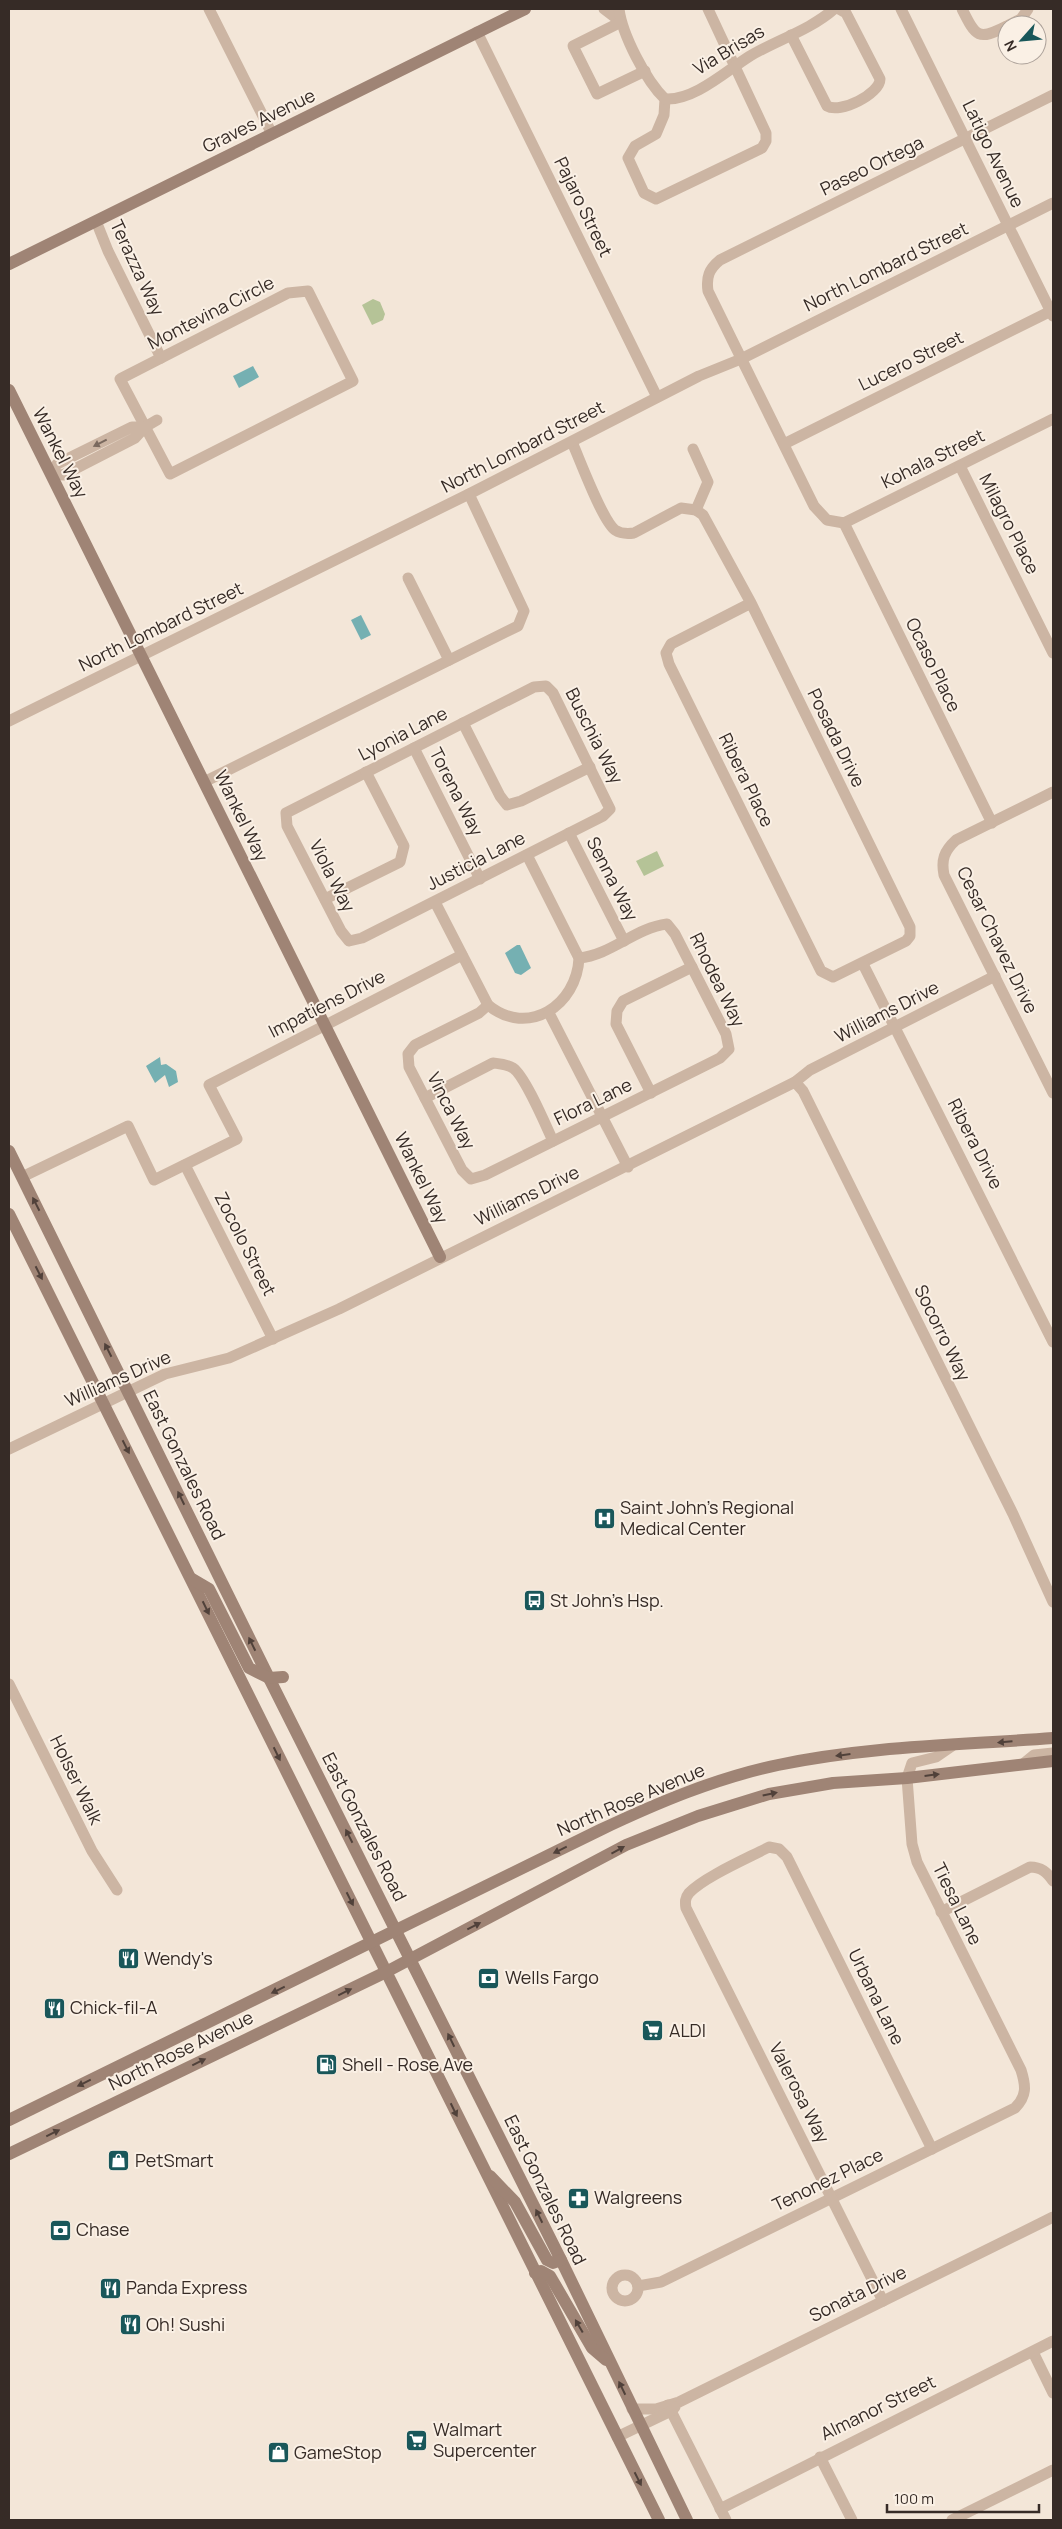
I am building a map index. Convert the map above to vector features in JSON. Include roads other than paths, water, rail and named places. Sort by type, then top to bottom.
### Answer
[{"type":"main road","name":"Graves Avenue","points":[[9,264],[524,9]]},
{"type":"main road","name":"Wankel Way","points":[[9,390],[440,1257]]},
{"type":"main road","name":"East Gonzales Road","points":[[9,1151],[269,1678],[560,2260],[687,2520]]},
{"type":"main road","points":[[9,1214],[192,1579],[483,2170],[659,2520]]},
{"type":"main road","points":[[192,1579],[210,1589],[249,1668],[269,1678],[282,1677]]},
{"type":"main road","name":"North Rose Avenue","points":[[9,2120],[629,1816],[674,1797],[723,1780],[799,1761],[846,1755],[1053,1738]]},
{"type":"main road","points":[[908,1778],[1053,1761]]},
{"type":"main road","name":"North Rose Avenue","points":[[9,2154],[386,1972],[626,1846],[698,1816],[769,1794],[833,1783],[908,1778]]},
{"type":"main road","points":[[483,2170],[515,2202],[547,2260],[553,2263],[560,2260]]},
{"type":"main road","points":[[535,2273],[541,2270],[550,2276],[592,2348],[610,2362]]},
{"type":"street","points":[[209,9],[272,134]]},
{"type":"street","points":[[604,9],[621,22]]},
{"type":"street","points":[[619,9],[621,22],[645,72],[656,90],[665,99],[664,115],[656,134],[635,146],[628,158],[644,193],[652,199],[660,198],[762,148],[766,141],[766,133],[728,48],[708,9]]},
{"type":"street","name":"Via Brisas","points":[[665,99],[675,100],[720,78],[735,67],[823,18],[834,9]]},
{"type":"street","points":[[791,35],[824,102],[831,108],[842,108],[872,93],[880,83],[876,70],[843,11],[858,9]]},
{"type":"street","name":"Latigo Avenue","points":[[901,9],[1052,313]]},
{"type":"street","points":[[962,9],[972,29],[979,35],[988,35],[997,31]]},
{"type":"street","points":[[621,22],[573,46],[597,94],[645,72]]},
{"type":"street","name":"Pajaro Street","points":[[477,32],[657,397]]},
{"type":"street","name":"Paseo Ortega","points":[[741,359],[708,291],[709,272],[720,260],[1053,96]]},
{"type":"street","name":"North Lombard Street","points":[[9,721],[469,494],[699,376],[741,359],[1053,204]]},
{"type":"street","name":"Terazza Way","points":[[96,221],[108,251],[161,358]]},
{"type":"street","name":"Montevina Circle","points":[[308,291],[353,381],[170,474],[120,379],[161,358],[288,293],[308,291]]},
{"type":"street","name":"Lucero Street","points":[[784,444],[1052,313]]},
{"type":"street","points":[[741,359],[814,506],[827,520],[844,523]]},
{"type":"street","name":"Kohala Street","points":[[844,523],[1053,419]]},
{"type":"street","points":[[51,474],[57,464],[132,427],[145,427],[157,420]]},
{"type":"street","points":[[572,442],[607,519],[616,531],[626,534],[634,533],[681,508],[696,510],[708,482],[693,449]]},
{"type":"street","name":"Milagro Place","points":[[960,466],[1053,653]]},
{"type":"street","points":[[204,782],[518,626],[524,611],[469,494]]},
{"type":"street","name":"Posada Drive","points":[[696,510],[703,516],[750,603],[910,927],[910,936],[906,941],[862,964]]},
{"type":"street","name":"Ocaso Place","points":[[844,523],[992,823]]},
{"type":"street","points":[[408,578],[449,660]]},
{"type":"street","name":"Ribera Place","points":[[750,603],[671,644],[666,652],[668,664],[821,971],[833,977],[862,964]]},
{"type":"street","name":"Lyonia Lane","points":[[286,819],[286,813],[463,723],[534,688],[542,686]]},
{"type":"street","name":"Buschia Way","points":[[542,686],[546,686],[554,693],[609,808]]},
{"type":"street","points":[[463,723],[500,796],[507,805],[521,801],[590,766]]},
{"type":"street","name":"Torena Way","points":[[414,748],[480,879]]},
{"type":"street","points":[[325,900],[400,862],[404,846],[366,772]]},
{"type":"street","points":[[992,823],[1053,792]]},
{"type":"street","name":"Justicia Lane","points":[[355,940],[435,902],[603,816],[609,808]]},
{"type":"street","name":"Viola Way","points":[[286,819],[287,826],[340,931],[349,941],[355,940]]},
{"type":"street","name":"Cesar Chavez Drive","points":[[992,823],[956,840],[948,847],[944,855],[944,875],[1053,1093]]},
{"type":"street","name":"Senna Way","points":[[569,833],[624,941]]},
{"type":"street","points":[[435,902],[488,1005],[498,1013],[517,1018],[549,1013],[559,1005],[571,990],[579,971],[580,958],[527,855]]},
{"type":"street","name":"Rhodea Way","points":[[624,941],[655,925],[667,924],[671,928],[726,1034],[728,1048]]},
{"type":"street","points":[[580,958],[594,957],[624,941]]},
{"type":"street","name":"Impatiens Drive","points":[[185,1165],[237,1139],[209,1085],[324,1024],[462,955]]},
{"type":"street","name":"Ribera Drive","points":[[862,964],[1048,1317],[1053,1342]]},
{"type":"street","points":[[651,1093],[616,1024],[617,1011],[623,1001],[692,967]]},
{"type":"street","name":"Williams Drive","points":[[9,1449],[166,1374],[220,1361],[339,1309],[440,1257],[628,1166],[795,1082],[810,1070],[995,976]]},
{"type":"street","name":"Vinca Way","points":[[469,1176],[462,1170],[425,1098],[410,1067],[408,1054],[415,1045],[479,1013],[488,1005]]},
{"type":"street","points":[[549,1013],[628,1166]]},
{"type":"street","name":"Flora Lane","points":[[469,1176],[472,1179],[485,1175],[651,1093],[720,1058],[728,1048]]},
{"type":"street","points":[[425,1098],[494,1063],[505,1064],[515,1069],[524,1082],[553,1141]]},
{"type":"street","name":"Socorro Way","points":[[795,1082],[802,1091],[1013,1514],[1053,1602]]},
{"type":"street","points":[[22,1177],[128,1126],[154,1180],[185,1165]]},
{"type":"street","name":"Zocolo Street","points":[[185,1165],[273,1339]]},
{"type":"street","name":"Holser Walk","points":[[9,1684],[92,1851],[117,1890]]},
{"type":"street","points":[[908,1778],[912,1763],[936,1757],[952,1746]]},
{"type":"street","points":[[1023,1764],[1034,1755],[1053,1753]]},
{"type":"street","name":"Tiesa Lane","points":[[908,1778],[912,1844],[920,1869],[1021,2070],[1026,2093]]},
{"type":"street","name":"Valerosa Way","points":[[789,1861],[779,1849],[769,1847],[704,1882],[689,1893],[685,1901],[686,1908],[883,2301]]},
{"type":"street","name":"Urbana Lane","points":[[789,1861],[932,2149]]},
{"type":"street","points":[[941,1912],[1030,1867],[1038,1867],[1053,1881]]},
{"type":"street","name":"Tenonez Place","points":[[638,2286],[661,2282],[1015,2108],[1026,2093]]},
{"type":"street","name":"Sonata Drive","points":[[617,2437],[641,2426],[673,2406],[1053,2217]]},
{"type":"street","name":"Almanor Street","points":[[720,2509],[820,2456],[1053,2342]]},
{"type":"street","points":[[1033,2352],[1053,2392]]},
{"type":"street","points":[[673,2406],[726,2520]]},
{"type":"street","name":"Sonata Drive","points":[[632,2409],[656,2409],[673,2406]]},
{"type":"street","points":[[820,2456],[852,2520]]},
{"type":"street","points":[[952,2520],[1053,2470]]},
{"type":"street","points":[[974,2509],[979,2520]]},
{"type":"water","points":[[253,366],[259,377],[239,388],[233,376]]},
{"type":"water","points":[[361,615],[371,635],[361,640],[351,620]]},
{"type":"water","points":[[520,945],[531,968],[521,975],[515,973],[505,953]]},
{"type":"water","points":[[160,1057],[161,1065],[166,1064],[176,1071],[178,1082],[169,1087],[165,1075],[155,1083],[146,1066]]},
{"type":"place","name":"Saint John's Regional Medical Center","points":[[604,1518]]},
{"type":"place","name":"St John's Hsp.","points":[[534,1601]]},
{"type":"place","name":"Wendy's","points":[[128,1959]]},
{"type":"place","name":"Wells Fargo","points":[[489,1978]]},
{"type":"place","name":"Chick-fil-A","points":[[54,2008]]},
{"type":"place","name":"ALDI","points":[[653,2031]]},
{"type":"place","name":"Shell - Rose Ave","points":[[326,2065]]},
{"type":"place","name":"PetSmart","points":[[119,2161]]},
{"type":"place","name":"Walgreens","points":[[578,2198]]},
{"type":"place","name":"Chase","points":[[60,2230]]},
{"type":"place","name":"Panda Express","points":[[110,2288]]},
{"type":"place","name":"Oh! Sushi","points":[[130,2325]]},
{"type":"place","name":"Walmart Supercenter","points":[[417,2440]]},
{"type":"place","name":"GameStop","points":[[278,2453]]}]
